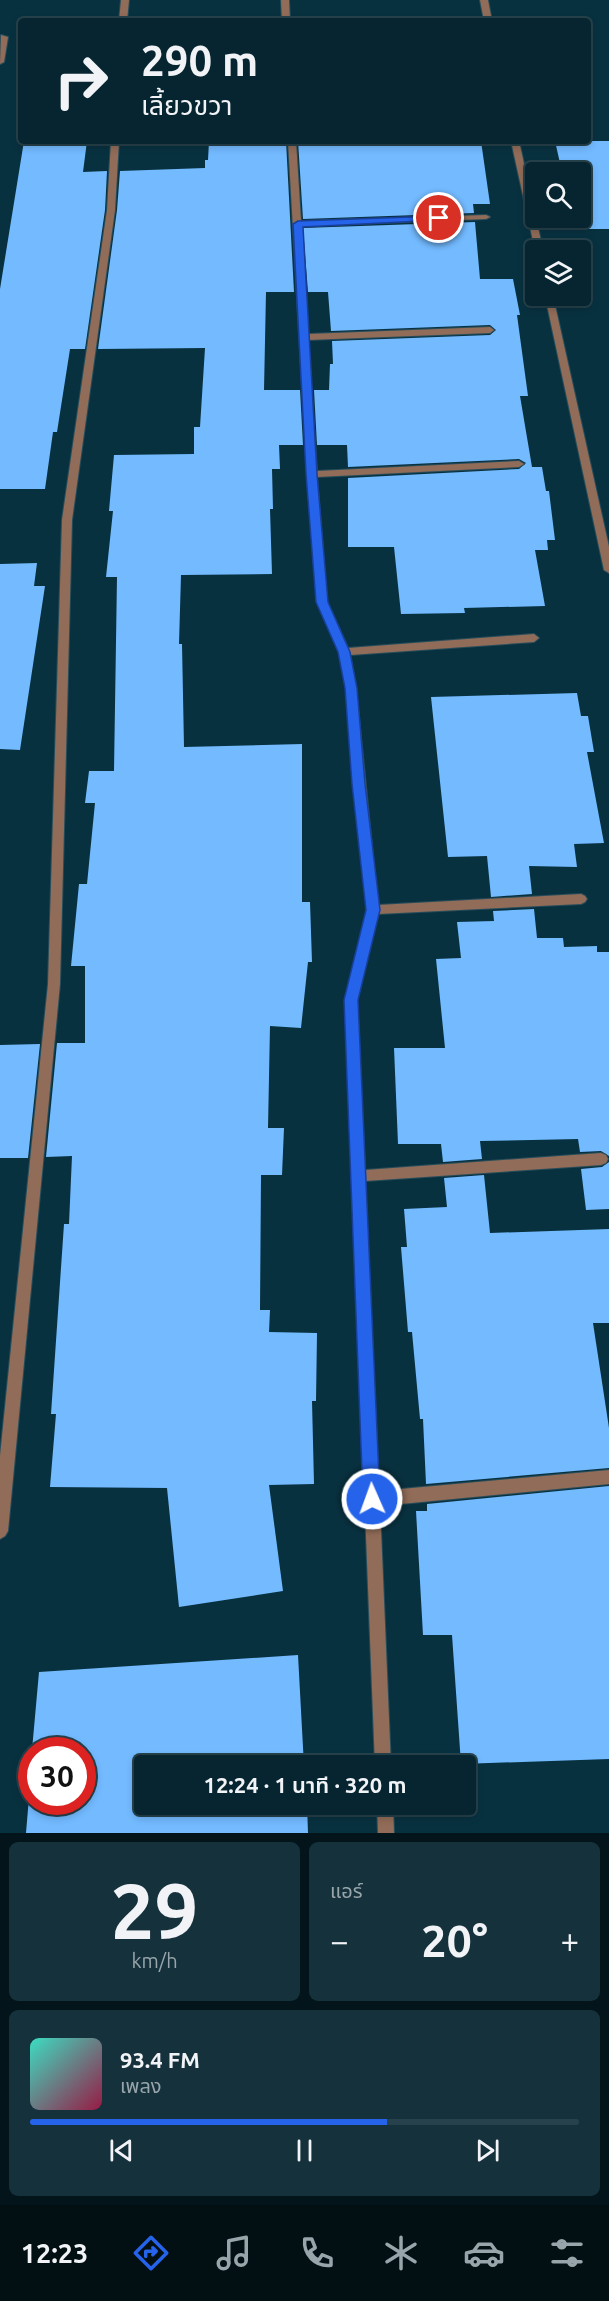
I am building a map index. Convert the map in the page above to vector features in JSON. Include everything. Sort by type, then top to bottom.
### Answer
[{"type":"street","points":[[123,18],[125,0]]},
{"type":"street","points":[[285,0],[286,18]]},
{"type":"street","points":[[484,0],[487,18]]},
{"type":"street","points":[[0,62],[4,37]]},
{"type":"street","points":[[0,1531],[54,984],[67,519],[111,210],[115,144]]},
{"type":"street","points":[[292,144],[322,602],[344,652],[351,688],[373,910],[351,1000],[383,1755]]},
{"type":"street","points":[[516,144],[537,240]]},
{"type":"street","points":[[298,224],[486,217]]},
{"type":"street","points":[[551,306],[609,570]]},
{"type":"street","points":[[304,337],[490,330]]},
{"type":"street","points":[[312,474],[519,464]]},
{"type":"street","points":[[344,652],[534,638]]},
{"type":"street","points":[[373,910],[581,899]]},
{"type":"street","points":[[358,1176],[601,1159]]},
{"type":"street","points":[[372,1499],[609,1477]]},
{"type":"street","points":[[385,1815],[386,1833]]},
{"type":"building","points":[[591,141],[609,141],[609,229],[576,229],[591,228],[591,162],[560,162],[556,144],[591,144]]},
{"type":"building","points":[[24,144],[87,144],[83,172],[107,171],[105,210],[85,349],[70,349],[57,432],[53,432],[45,489],[0,489],[0,289]]},
{"type":"building","points":[[209,144],[286,144],[294,292],[266,292],[264,390],[300,390],[303,445],[279,445],[280,469],[272,469],[273,509],[270,509],[272,574],[181,575],[179,644],[182,644],[184,747],[302,744],[302,902],[310,902],[312,962],[308,962],[301,1028],[270,1026],[268,1128],[284,1128],[282,1175],[261,1175],[260,1310],[270,1310],[269,1332],[317,1333],[316,1401],[312,1401],[314,1484],[269,1485],[283,1591],[179,1607],[167,1488],[50,1487],[56,1414],[51,1414],[64,1224],[69,1224],[72,1156],[46,1157],[57,1043],[85,1043],[85,966],[71,966],[79,884],[87,884],[95,803],[85,803],[89,771],[114,771],[117,577],[106,577],[113,511],[109,511],[114,455],[194,454],[194,427],[200,427],[205,348],[98,349],[117,210],[120,171],[205,168],[205,160],[208,160]]},
{"type":"building","points":[[298,144],[481,144],[490,204],[473,204],[474,213],[303,219]]},
{"type":"building","points":[[475,222],[480,279],[513,279],[520,315],[517,315],[528,396],[520,396],[532,467],[542,467],[546,491],[549,491],[555,540],[547,540],[548,550],[535,550],[545,606],[464,608],[465,613],[401,614],[394,547],[348,547],[348,478],[519,469],[526,463],[519,459],[348,467],[347,445],[317,445],[314,390],[329,390],[330,364],[333,364],[332,341],[490,335],[496,330],[490,325],[331,331],[328,292],[308,292],[303,228]]},
{"type":"building","points":[[37,563],[34,586],[45,586],[20,750],[0,749],[0,564]]},
{"type":"building","points":[[577,693],[581,716],[588,716],[594,752],[587,752],[604,843],[574,844],[577,867],[529,866],[532,894],[491,897],[487,856],[448,857],[431,697]]},
{"type":"building","points":[[534,909],[537,938],[563,938],[564,947],[597,946],[597,952],[609,952],[609,1156],[601,1151],[580,1152],[578,1139],[480,1141],[482,1159],[443,1162],[441,1144],[398,1144],[394,1048],[445,1048],[436,959],[461,958],[457,922],[494,921],[493,911]]},
{"type":"building","points":[[40,1044],[28,1158],[0,1158],[0,1045]]},
{"type":"building","points":[[609,1162],[609,1209],[586,1210],[581,1169],[602,1167]]},
{"type":"building","points":[[484,1175],[490,1233],[609,1229],[609,1323],[593,1323],[609,1428],[609,1468],[426,1484],[423,1419],[420,1419],[412,1332],[408,1332],[401,1247],[407,1247],[404,1209],[447,1207],[444,1178]]},
{"type":"building","points":[[609,1486],[609,1759],[476,1763],[476,1755],[460,1755],[452,1635],[423,1635],[416,1511],[427,1511],[427,1504]]},
{"type":"building","points":[[298,1655],[303,1755],[134,1755],[134,1815],[307,1815],[308,1833],[26,1833],[28,1815],[96,1815],[96,1737],[33,1737],[39,1672]]},
{"type":"route","points":[[372,1499],[351,1000],[373,910],[351,688],[344,652],[322,602],[312,474],[298,224],[439,218]]}]
